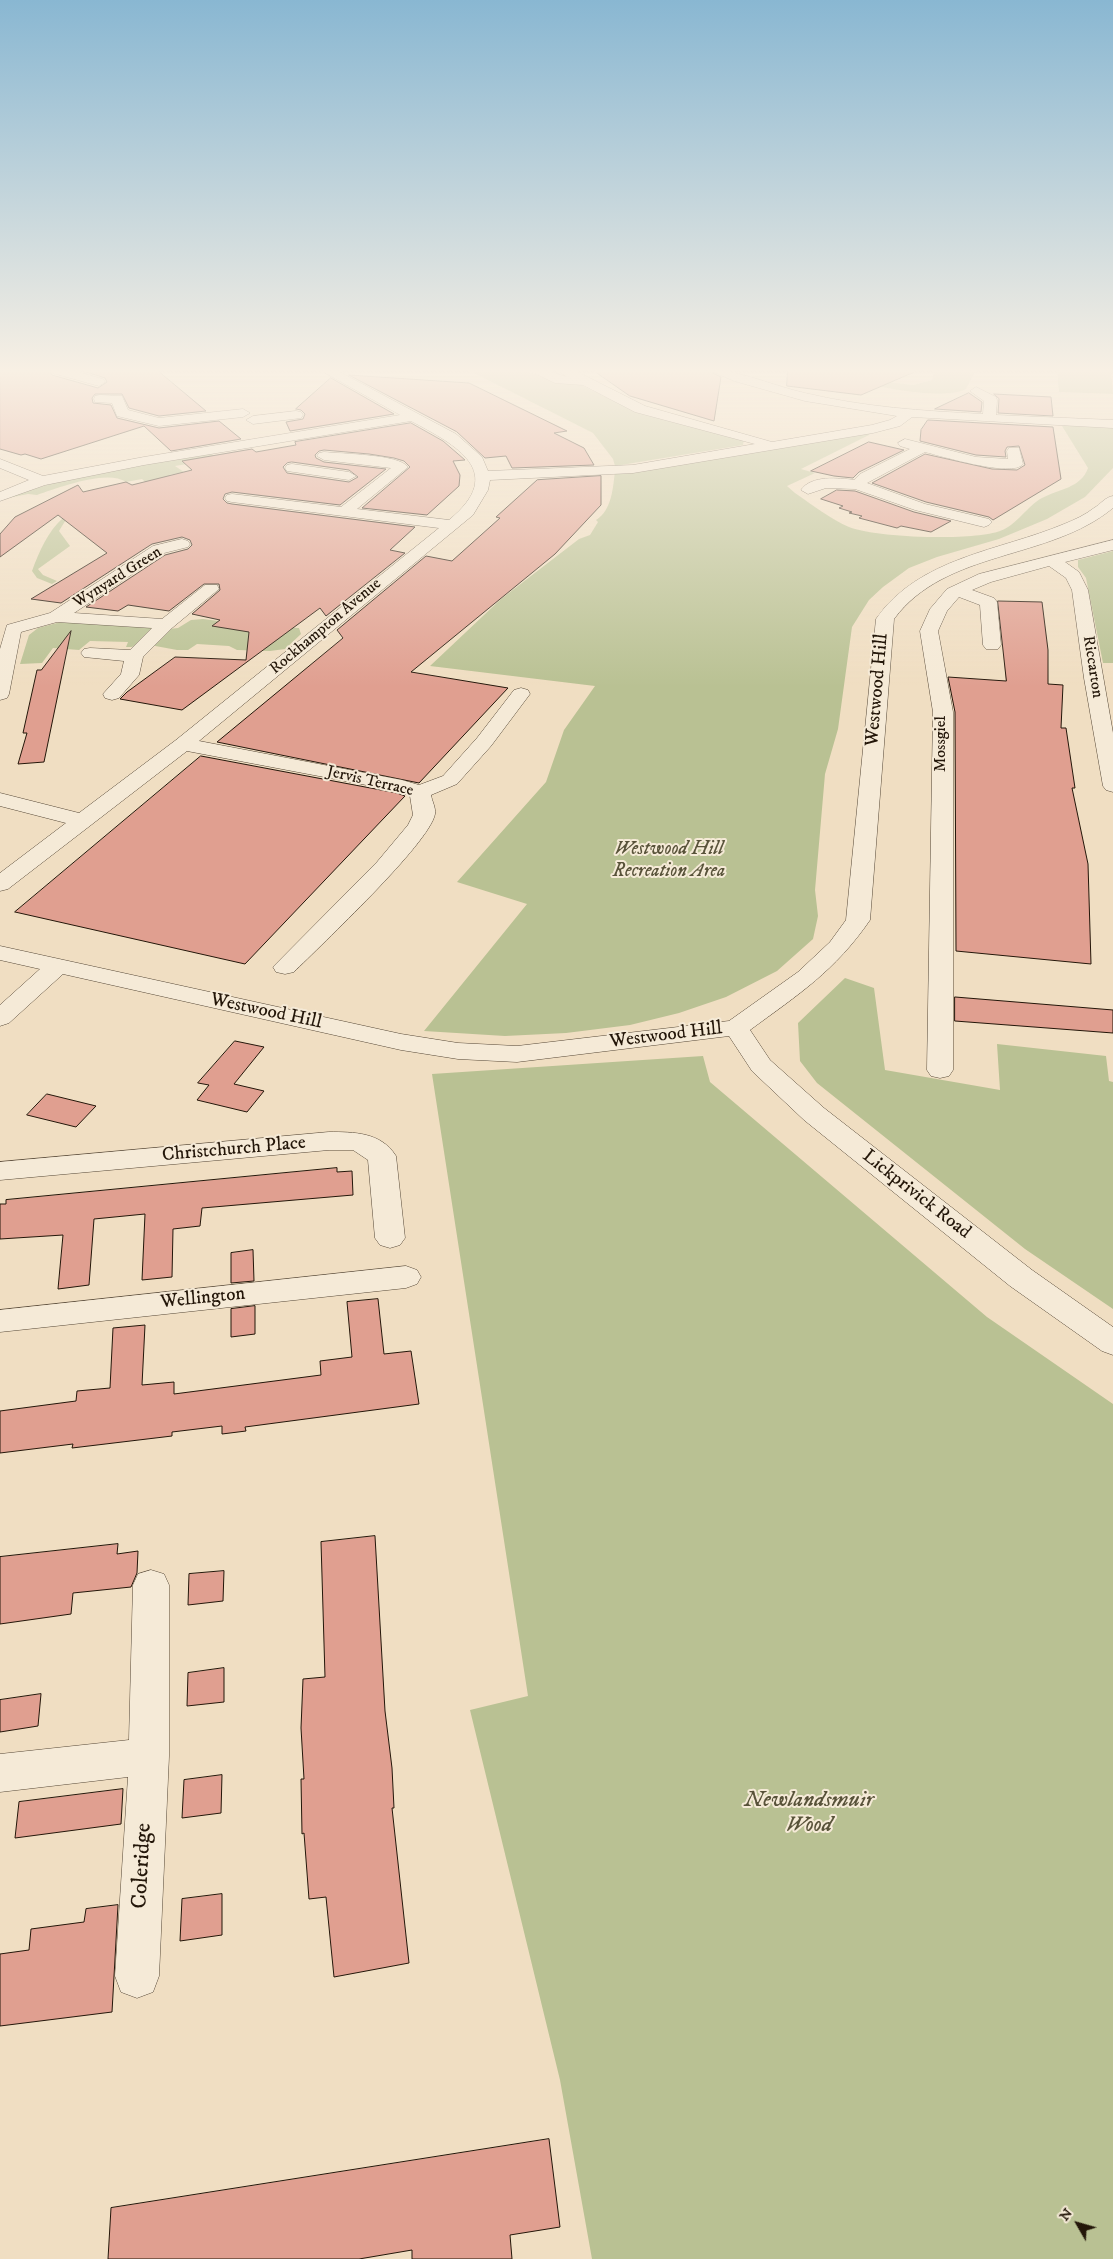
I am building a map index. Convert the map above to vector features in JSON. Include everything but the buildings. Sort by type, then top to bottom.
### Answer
[{"type":"street","points":[[28,475],[41,481]]},
{"type":"street","points":[[0,497],[41,481],[70,475]]},
{"type":"street","points":[[350,475],[385,480]]},
{"type":"street","points":[[344,512],[391,475]]},
{"type":"street","points":[[483,476],[495,475]]},
{"type":"street","points":[[858,485],[868,475]]},
{"type":"street","name":"Rockhampton Avenue","points":[[0,884],[81,820],[183,744],[468,512],[481,490],[483,476]]},
{"type":"street","points":[[808,490],[820,483],[834,482],[858,485],[920,507],[984,522]]},
{"type":"street","points":[[232,498],[451,525]]},
{"type":"street","name":"Westwood Hill","points":[[0,953],[56,967],[401,1042],[458,1051],[517,1054],[736,1028],[807,977],[838,946],[858,920],[885,619],[901,599],[922,584],[960,566],[1073,526],[1111,504]]},
{"type":"street","name":"Wynyard Green","points":[[56,617],[159,549],[182,544]]},
{"type":"street","name":"Mossgiel","points":[[940,1070],[943,712],[929,631],[939,609],[953,593],[959,590],[985,578],[1113,545]]},
{"type":"street","name":"Riccarton","points":[[1052,561],[1074,575],[1080,590],[1093,678],[1113,786]]},
{"type":"street","points":[[112,694],[130,675],[134,656],[166,624],[211,589]]},
{"type":"street","points":[[959,590],[988,602],[992,645]]},
{"type":"street","name":"Wynyard Green","points":[[7,627],[56,617],[166,624]]},
{"type":"street","points":[[0,694],[7,627]]},
{"type":"street","points":[[90,653],[134,656]]},
{"type":"street","points":[[420,792],[450,780],[484,742],[521,694]]},
{"type":"street","name":"Jervis Terrace","points":[[183,744],[402,786],[420,792],[424,815],[414,833],[355,898],[285,967]]},
{"type":"street","points":[[0,799],[81,820]]},
{"type":"street","points":[[0,1018],[56,967]]},
{"type":"street","name":"Lickprivick Road","points":[[736,1028],[761,1065],[814,1114],[1021,1278],[1113,1343]]},
{"type":"street","name":"Christchurch Place","points":[[0,1171],[358,1141],[382,1156],[390,1238]]},
{"type":"street","name":"Wellington","points":[[0,1320],[406,1277]]},
{"type":"street","name":"Coleridge","points":[[136,1976],[148,1756],[152,1585]]},
{"type":"street","points":[[0,1773],[148,1756]]},
{"type":"green space","points":[[88,475],[169,475],[197,501],[171,506],[142,479],[126,482],[107,478],[69,484],[37,495],[28,494],[3,499],[59,481]]},
{"type":"green space","name":"Westwood Hill Recreation Area","points":[[614,475],[810,475],[787,486],[822,512],[849,527],[881,534],[925,537],[969,536],[1000,531],[1017,520],[1037,501],[1080,480],[1085,475],[1106,475],[1085,497],[1047,519],[999,539],[937,557],[909,568],[869,600],[852,627],[838,729],[825,774],[815,890],[818,916],[813,939],[777,971],[726,997],[679,1013],[630,1025],[566,1033],[505,1036],[424,1031],[527,904],[457,882],[546,782],[564,730],[595,686],[430,666],[501,599],[579,539],[590,535],[598,522],[596,520],[609,505]]},
{"type":"green space","points":[[63,518],[67,518],[59,531],[70,546],[38,569],[43,575],[57,581],[52,584],[37,578],[32,571],[48,535]]},
{"type":"green space","points":[[1113,551],[1113,663],[1103,663],[1086,578],[1078,567],[1078,560]]},
{"type":"green space","points":[[72,619],[151,625],[155,631],[132,647],[126,647],[128,642],[90,641],[79,650],[53,648],[42,663],[20,664],[29,635],[38,628]]},
{"type":"green space","points":[[203,619],[265,627],[299,628],[301,634],[285,649],[270,651],[237,650],[229,646],[197,644],[188,650],[177,650],[150,645],[169,629],[178,628],[191,620]]},
{"type":"green space","points":[[845,978],[874,988],[885,1070],[1000,1090],[997,1044],[1106,1056],[1109,1081],[1113,1082],[1113,1309],[1025,1249],[817,1083],[800,1061],[798,1023]]},
{"type":"green space","name":"Newlandsmuir Wood","points":[[703,1056],[710,1082],[987,1317],[1113,1404],[1113,2259],[592,2259],[560,2080],[470,1710],[528,1696],[432,1074]]}]
